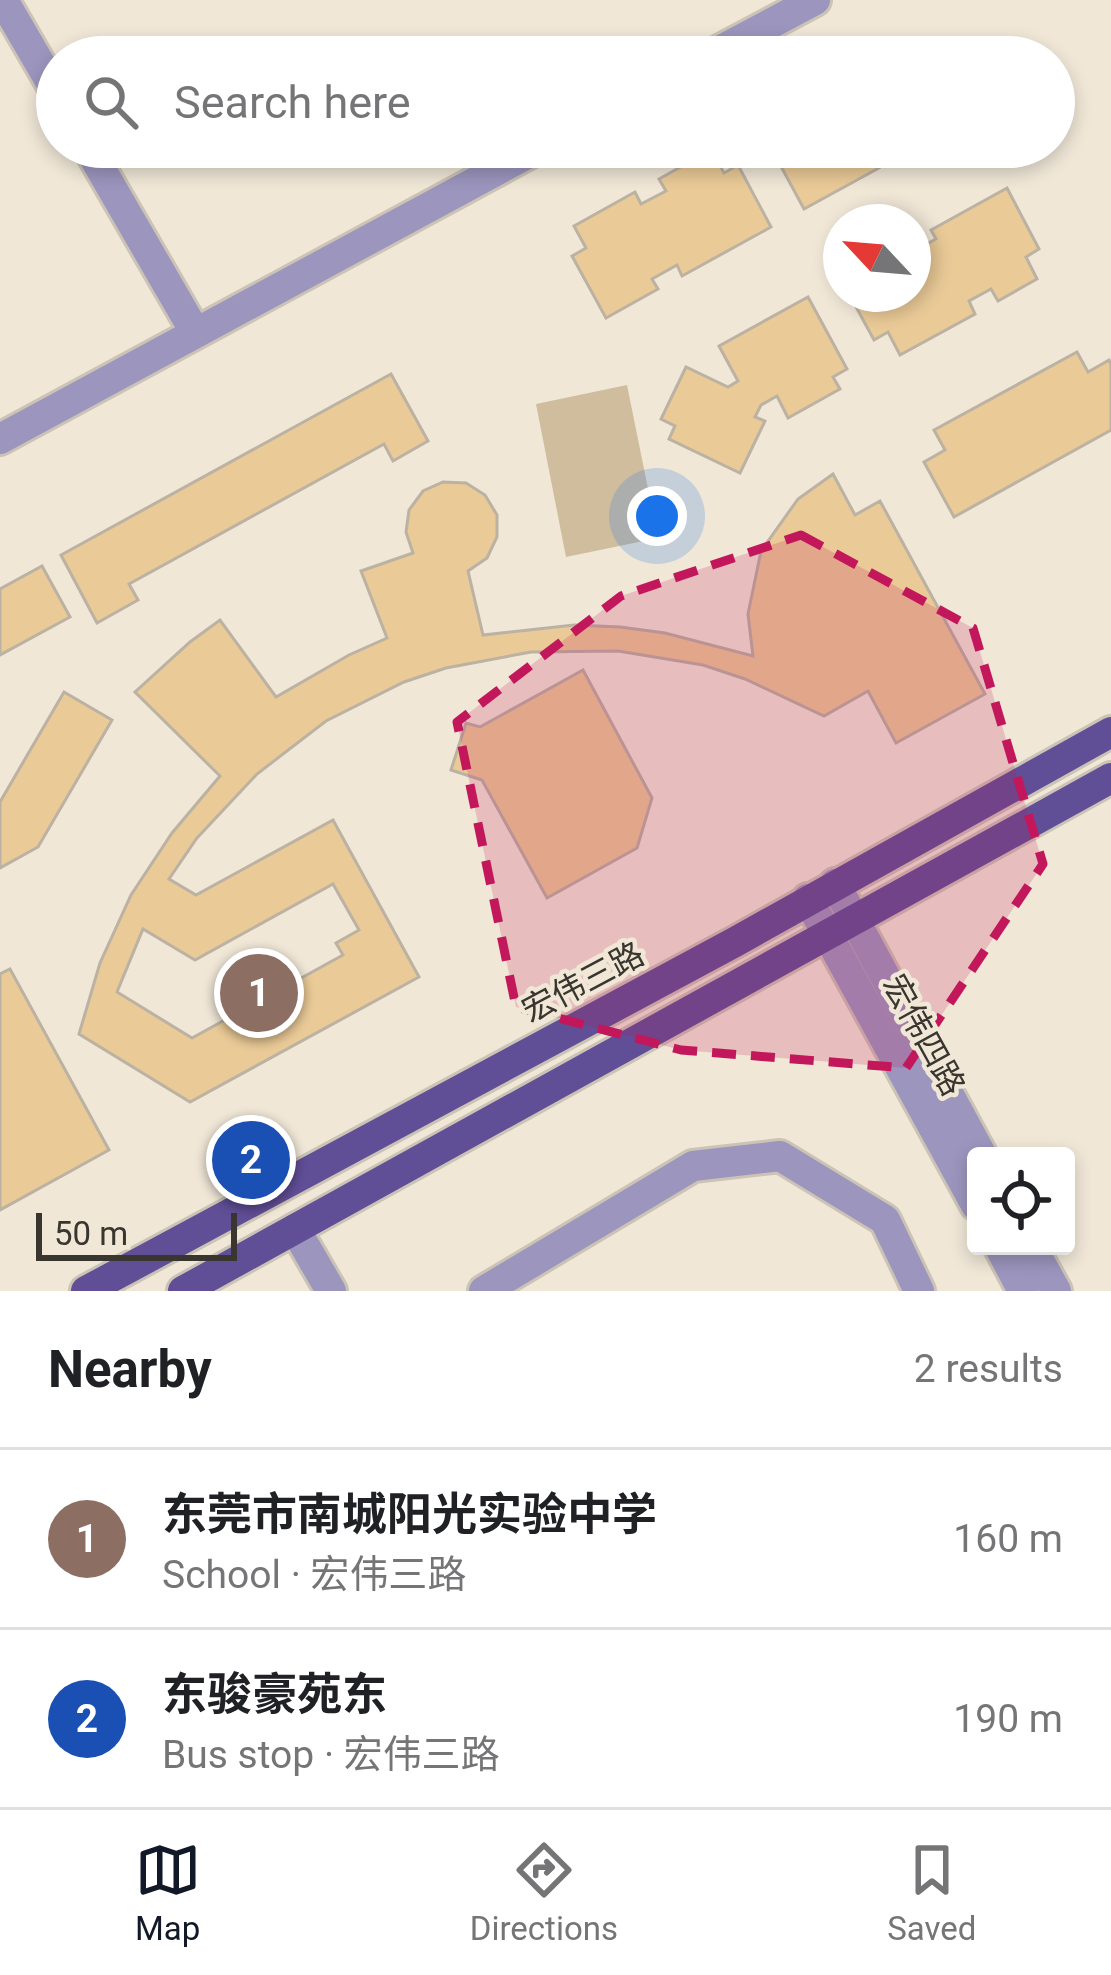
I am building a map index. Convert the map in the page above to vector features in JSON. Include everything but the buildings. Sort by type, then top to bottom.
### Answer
[{"type":"main road","name":"宏伟三路","points":[[86,1291],[1111,732]]},
{"type":"main road","points":[[182,1291],[1111,778]]},
{"type":"street","points":[[3,0],[36,57]]},
{"type":"street","points":[[747,36],[814,0]]},
{"type":"street","points":[[100,168],[195,332]]},
{"type":"street","points":[[0,439],[502,168]]},
{"type":"street","name":"宏伟四路","points":[[822,892],[967,1186]]},
{"type":"street","name":"宏伟四路","points":[[841,928],[976,1147]]},
{"type":"street","points":[[484,1291],[693,1166],[780,1156],[885,1220],[919,1291]]},
{"type":"street","points":[[296,1229],[332,1291]]},
{"type":"street","points":[[1004,1255],[1023,1291]]},
{"type":"street","points":[[1036,1255],[1055,1291]]},
{"type":"highlighted area","points":[[801,535],[973,628],[1043,864],[906,1068],[681,1050],[516,1007],[457,722],[621,596]]},
{"type":"shaded area","points":[[627,385],[658,538],[566,557],[536,404]]},
{"type":"place","name":"东莞市南城阳光实验中学","points":[[259,993]]},
{"type":"place","name":"东骏豪苑东","points":[[251,1160]]}]
